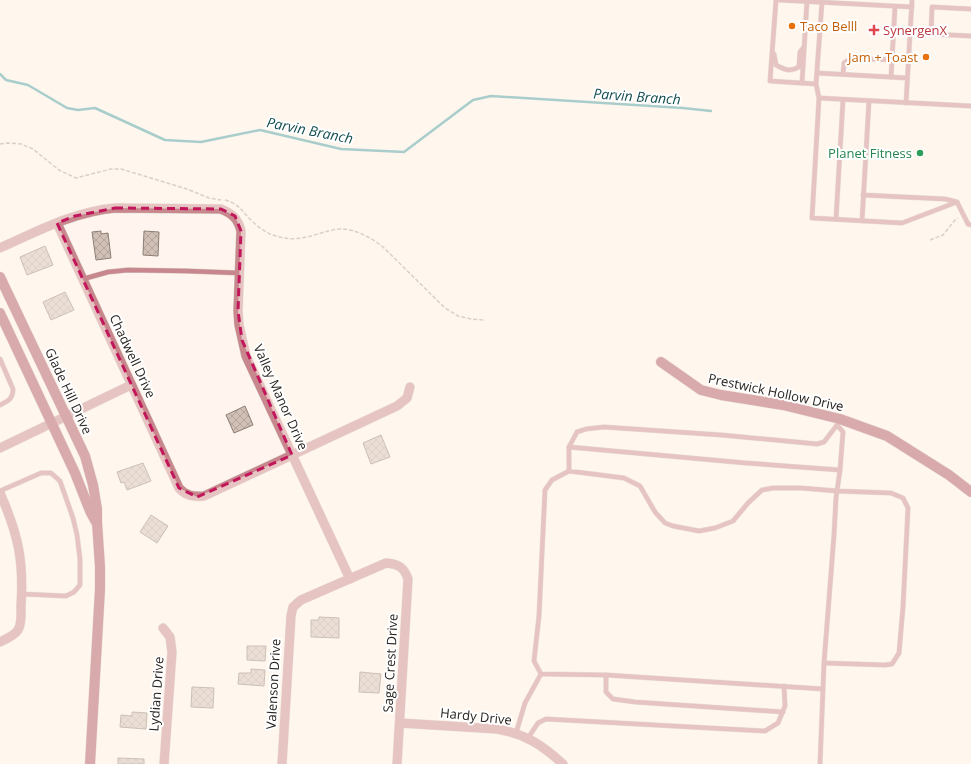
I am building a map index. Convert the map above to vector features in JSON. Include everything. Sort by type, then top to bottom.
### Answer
[{"type":"street","name":"Valley Manor Drive","points":[[57,223],[75,216],[115,208],[221,209],[235,216],[241,231],[238,311],[239,325],[246,356],[350,579]]},
{"type":"street","points":[[0,248],[57,223]]},
{"type":"street","name":"Chadwell Drive","points":[[57,223],[179,488],[183,492],[190,496],[204,496],[292,455]]},
{"type":"street","name":"Glade Hill Drive","points":[[0,276],[85,456],[93,485],[97,509],[100,589],[90,764]]},
{"type":"street","name":"Glade Hill Drive","points":[[0,313],[75,473],[90,511],[97,522]]},
{"type":"street","name":"Prestwick Hollow Drive","points":[[661,362],[701,390],[721,395],[783,404],[887,436],[949,475],[971,492]]},
{"type":"street","points":[[0,448],[132,385]]},
{"type":"street","points":[[292,455],[397,406],[407,398],[410,387]]},
{"type":"street","points":[[0,492],[12,519],[21,553],[23,584],[20,621],[17,631],[10,637],[0,642]]},
{"type":"street","name":"Sage Crest Drive","points":[[350,579],[386,564],[401,566],[406,572],[408,579],[397,764]]},
{"type":"street","name":"Valenson Drive","points":[[282,764],[291,616],[293,606],[301,600],[350,579]]},
{"type":"street","name":"Lydian Drive","points":[[163,628],[170,637],[172,652],[164,764]]},
{"type":"street","name":"Hardy Drive","points":[[400,723],[497,729],[516,733],[544,747],[563,764]]},
{"type":"lane","points":[[776,0],[770,81],[816,84]]},
{"type":"lane","points":[[779,0],[912,7]]},
{"type":"lane","points":[[906,103],[912,0]]},
{"type":"lane","points":[[802,83],[807,2]]},
{"type":"lane","points":[[822,2],[816,84],[819,98],[812,218],[902,223],[956,202]]},
{"type":"lane","points":[[891,77],[895,6]]},
{"type":"lane","points":[[931,34],[932,7],[971,9]]},
{"type":"lane","points":[[910,33],[971,36]]},
{"type":"lane","points":[[772,49],[776,65],[785,70],[794,70],[799,67],[800,52],[804,47]]},
{"type":"lane","points":[[843,74],[844,63],[852,58],[892,60]]},
{"type":"lane","points":[[817,73],[907,78]]},
{"type":"lane","points":[[819,98],[971,106]]},
{"type":"lane","points":[[836,219],[843,100]]},
{"type":"lane","points":[[862,221],[869,101]]},
{"type":"lane","points":[[863,195],[945,199],[956,202],[968,224],[971,225]]},
{"type":"lane","points":[[83,280],[99,274],[118,270],[167,270],[239,273]]},
{"type":"lane","points":[[0,359],[13,389],[13,394],[8,401],[0,405]]},
{"type":"lane","points":[[569,472],[569,447],[577,432],[586,429],[604,427],[721,435],[817,444],[824,442],[839,422]]},
{"type":"lane","points":[[820,764],[824,663],[843,432],[839,422]]},
{"type":"lane","points":[[569,447],[746,464],[840,470]]},
{"type":"lane","points":[[541,674],[534,661],[539,616],[545,490],[552,480],[569,472],[624,478],[640,486],[655,512],[665,523],[699,531],[715,528],[733,521],[748,503],[762,490],[773,488],[891,493],[903,498],[908,508],[899,653],[892,664],[885,665],[824,663]]},
{"type":"lane","points":[[0,492],[41,473],[51,473],[60,482],[73,518],[77,536],[80,568],[80,585],[78,589],[66,596],[22,594]]},
{"type":"lane","points":[[541,674],[606,675],[823,689]]},
{"type":"lane","points":[[516,733],[525,703],[541,674]]},
{"type":"lane","points":[[606,675],[606,692],[613,699],[635,702],[783,712]]},
{"type":"lane","points":[[528,738],[538,723],[546,719],[593,720],[765,731],[778,723],[783,712],[785,706],[784,686]]},
{"type":"path","points":[[0,144],[21,144],[33,149],[59,170],[76,178],[111,169],[121,169],[187,188],[209,198],[232,202],[239,206],[253,223],[263,230],[274,236],[289,240],[301,239],[341,229],[372,238],[384,247],[445,308],[458,316],[484,320]]},
{"type":"path","points":[[930,240],[943,235],[955,220],[963,216]]},
{"type":"highlighted area","points":[[115,208],[221,209],[235,216],[241,231],[238,311],[242,340],[292,455],[197,497],[179,488],[57,223],[75,216]]},
{"type":"building","points":[[101,231],[101,234],[108,233],[111,258],[96,260],[92,232]]},
{"type":"building","points":[[144,231],[159,232],[158,256],[143,255]]},
{"type":"building","points":[[45,246],[53,265],[27,275],[20,257]]},
{"type":"building","points":[[65,292],[74,310],[51,320],[43,302]]},
{"type":"building","points":[[245,406],[253,425],[234,433],[226,415]]},
{"type":"building","points":[[381,435],[390,457],[371,464],[363,443]]},
{"type":"building","points":[[143,463],[151,481],[127,490],[124,482],[121,483],[117,472]]},
{"type":"building","points":[[151,515],[168,526],[157,543],[140,532]]},
{"type":"building","points":[[319,617],[339,618],[339,638],[311,637],[311,620],[319,620]]},
{"type":"building","points":[[247,646],[266,646],[265,661],[247,660]]},
{"type":"building","points":[[251,669],[265,670],[264,686],[238,684],[239,673],[251,673]]},
{"type":"building","points":[[360,672],[381,674],[379,693],[359,692]]},
{"type":"building","points":[[192,687],[214,688],[213,708],[191,707]]},
{"type":"building","points":[[132,712],[147,713],[146,729],[120,727],[121,715],[132,716]]},
{"type":"building","points":[[118,758],[144,759],[144,764],[118,764]]},
{"type":"waterway","name":"Parvin Branch","points":[[0,74],[6,80],[28,85],[67,108],[78,110],[95,108],[165,140],[201,142],[260,130],[341,149],[404,152],[473,100],[491,96],[711,111]]},
{"type":"place","name":"Taco Belll","points":[[792,26]]},
{"type":"place","name":"SynergenX","points":[[874,30]]},
{"type":"place","name":"Jam + Toast","points":[[926,57]]},
{"type":"place","name":"Planet Fitness","points":[[920,153]]}]
